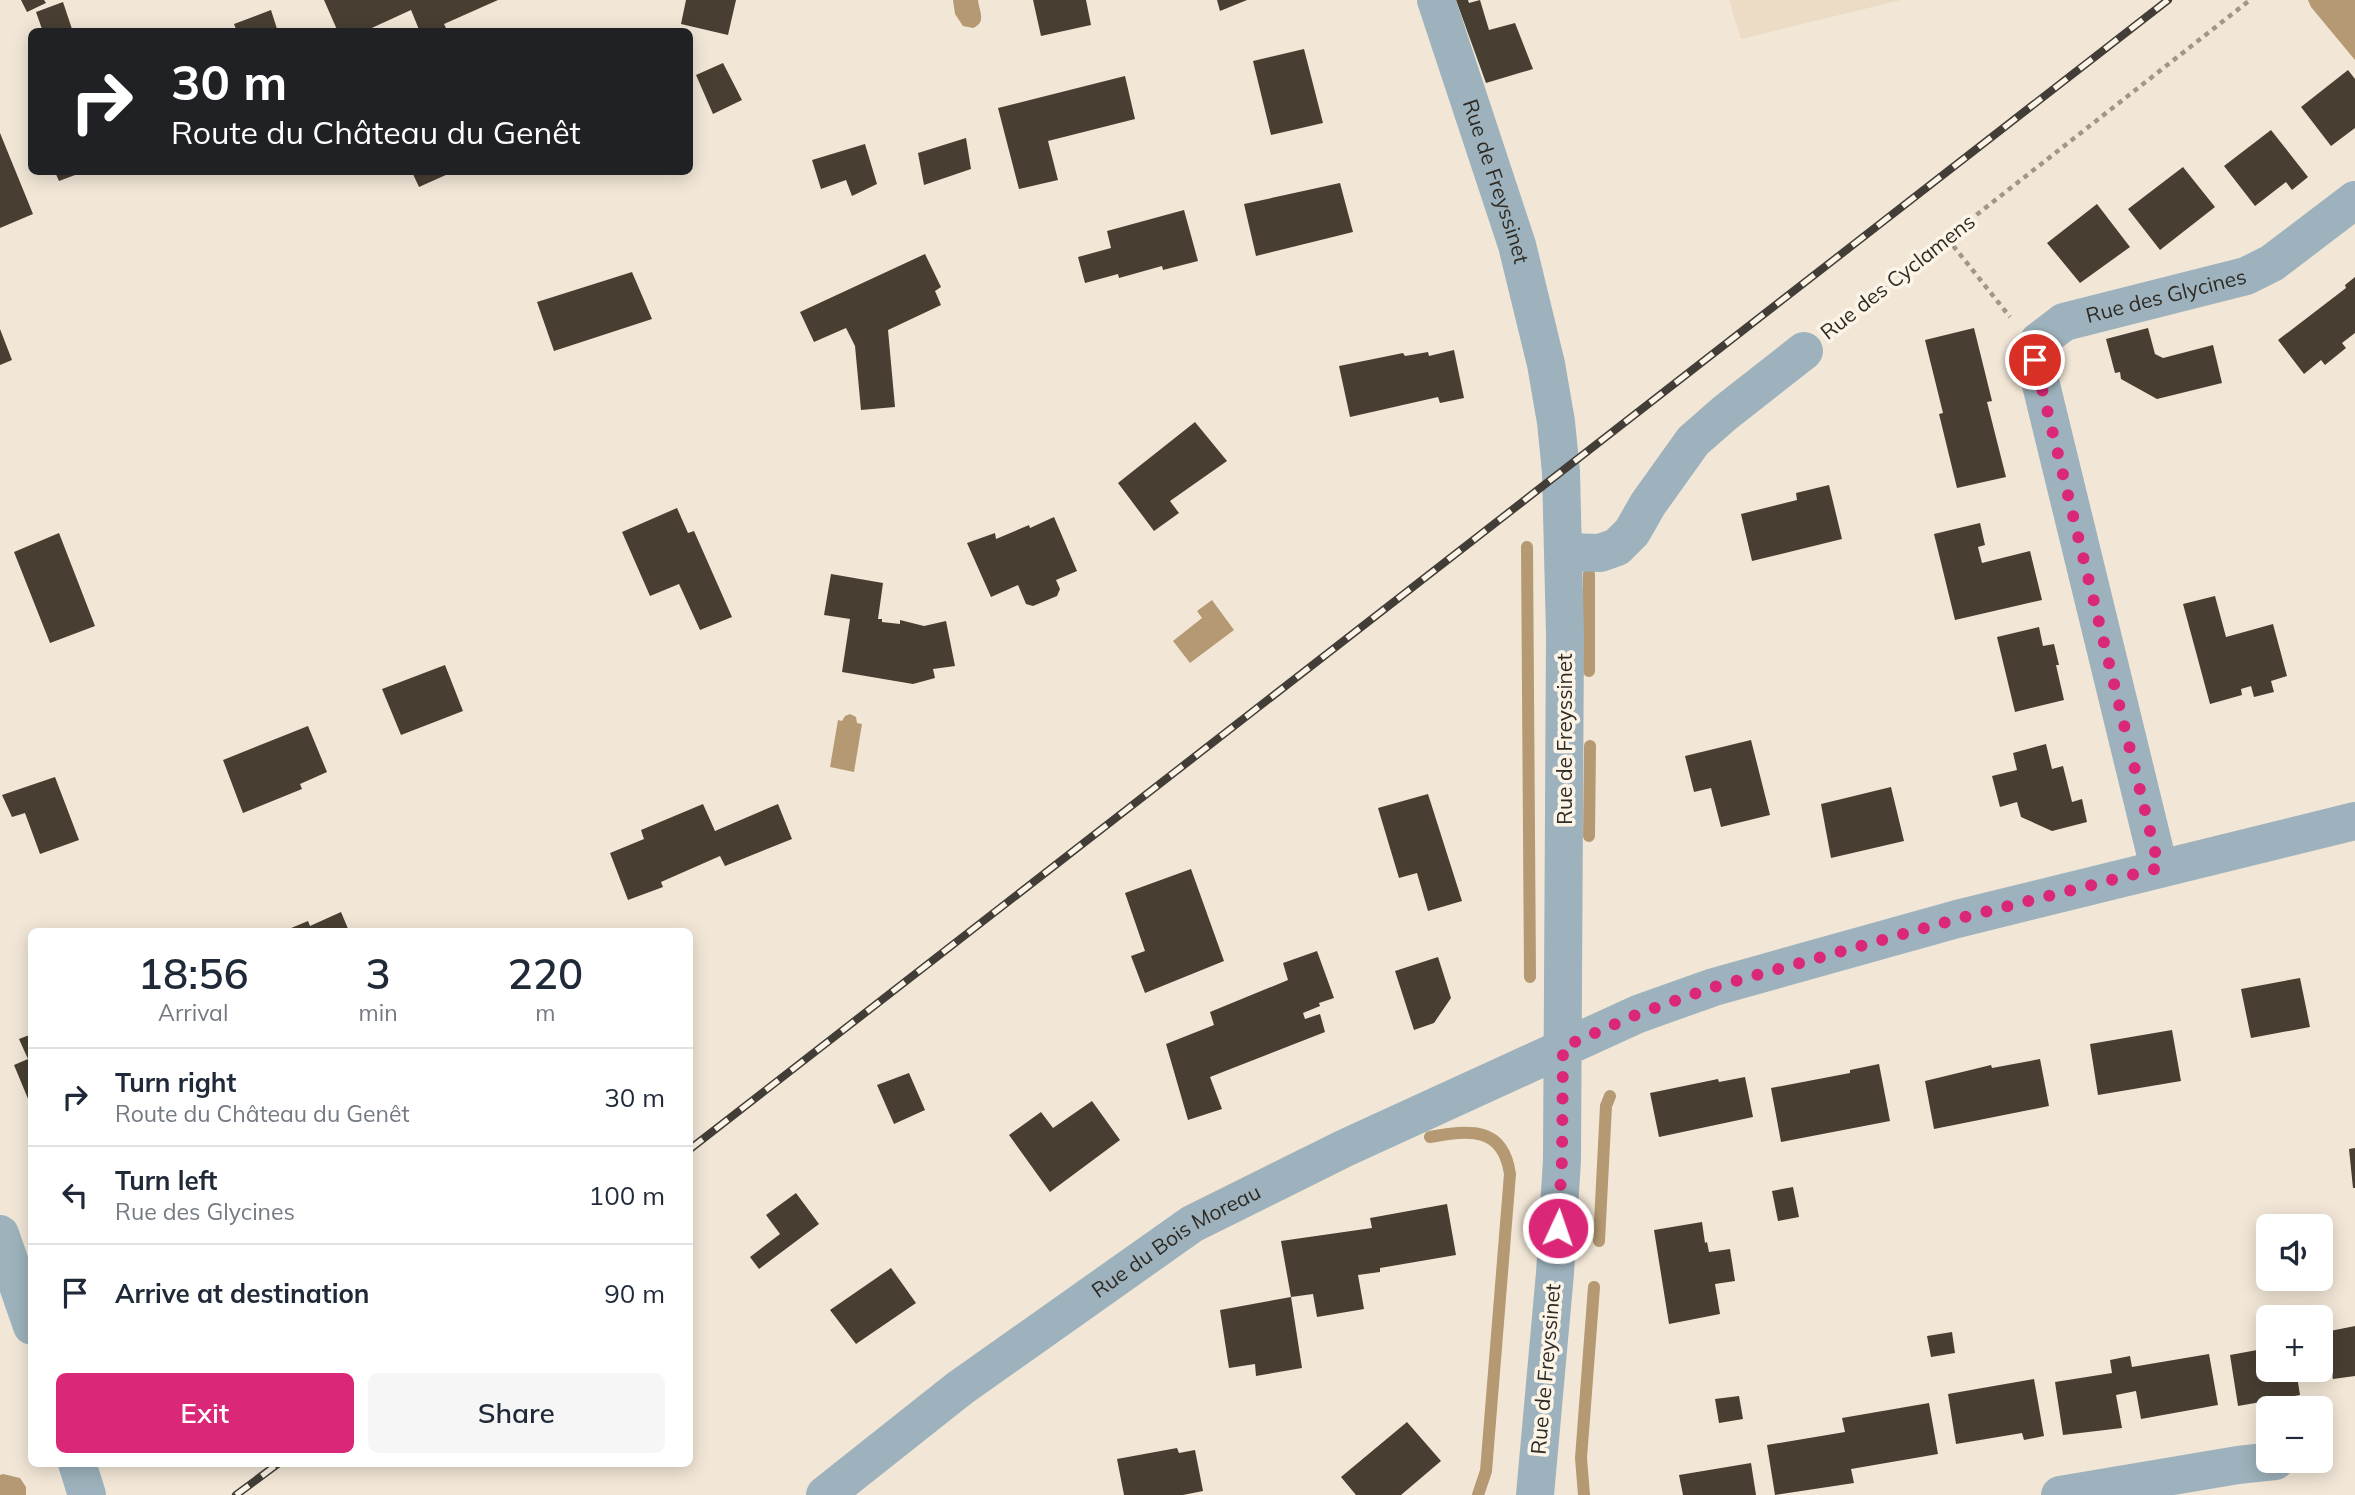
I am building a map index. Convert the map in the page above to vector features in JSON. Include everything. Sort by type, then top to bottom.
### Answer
[{"type":"street","name":"Rue de Freyssinet","points":[[1436,0],[1517,245],[1546,365],[1560,459],[1565,634],[1562,1160],[1555,1273],[1535,1495]]},
{"type":"street","name":"Rue des Glycines","points":[[2039,341],[2064,323],[2246,276],[2272,263],[2355,200]]},
{"type":"street","points":[[2039,341],[2035,360],[2159,868]]},
{"type":"street","name":"Rue des Cyclamens","points":[[1563,552],[1600,552],[1617,547],[1632,532],[1693,441],[1804,351]]},
{"type":"street","name":"Rue du Bois Moreau","points":[[825,1495],[960,1388],[1192,1224],[1345,1148],[1563,1047],[1638,1014],[1714,987],[1957,919],[2355,821]]},
{"type":"street","points":[[0,1234],[10,1296],[28,1321]]},
{"type":"street","points":[[2060,1495],[2256,1463]]},
{"type":"street","points":[[78,1467],[88,1495]]},
{"type":"path","name":"Rue des Cyclamens","points":[[1804,351],[2250,0]]},
{"type":"path","points":[[1947,238],[2010,317],[2039,341]]},
{"type":"shaded area","points":[[953,0],[978,0],[980,23],[973,28],[963,26],[955,14]]},
{"type":"shaded area","points":[[1729,0],[1901,0],[1741,39]]},
{"type":"shaded area","points":[[2308,0],[2355,0],[2355,60],[2311,7]]},
{"type":"shaded area","points":[[1212,600],[1234,630],[1190,663],[1173,641],[1202,618],[1197,611]]},
{"type":"shaded area","points":[[850,714],[856,717],[857,723],[862,724],[854,772],[830,767],[838,720],[842,721]]},
{"type":"shaded area","points":[[0,1475],[20,1478],[26,1487],[26,1495],[0,1495]]},
{"type":"building","points":[[21,0],[44,0],[46,3],[27,12]]},
{"type":"building","points":[[324,0],[498,0],[444,24],[446,28],[418,28],[411,10],[372,28],[336,28]]},
{"type":"building","points":[[686,0],[736,0],[728,35],[681,24]]},
{"type":"building","points":[[1033,0],[1086,0],[1091,25],[1041,36]]},
{"type":"building","points":[[1217,0],[1247,0],[1220,11]]},
{"type":"building","points":[[1456,0],[1468,0],[1469,3],[1480,0],[1489,30],[1515,23],[1533,69],[1486,83]]},
{"type":"building","points":[[63,2],[72,28],[42,28],[36,12]]},
{"type":"building","points":[[271,10],[277,28],[236,28],[234,24]]},
{"type":"building","points":[[1304,49],[1323,123],[1271,135],[1253,61]]},
{"type":"building","points":[[723,63],[742,100],[713,114],[696,75]]},
{"type":"building","points":[[2348,70],[2355,79],[2355,128],[2331,146],[2301,107]]},
{"type":"building","points":[[1125,76],[1135,119],[1048,141],[1058,180],[1019,189],[998,108]]},
{"type":"building","points":[[2271,130],[2308,177],[2292,190],[2286,182],[2255,206],[2224,166]]},
{"type":"building","points":[[0,133],[33,214],[0,228]]},
{"type":"building","points":[[966,138],[971,169],[924,185],[918,153]]},
{"type":"building","points":[[865,144],[877,184],[852,196],[846,180],[821,189],[812,160]]},
{"type":"building","points":[[2183,167],[2215,207],[2160,250],[2128,209]]},
{"type":"building","points":[[56,175],[75,175],[59,181]]},
{"type":"building","points":[[413,175],[446,175],[419,187]]},
{"type":"building","points":[[1340,183],[1353,232],[1256,256],[1244,204]]},
{"type":"building","points":[[2097,204],[2130,247],[2080,283],[2047,243]]},
{"type":"building","points":[[1184,210],[1198,261],[1163,270],[1162,266],[1119,278],[1118,274],[1085,283],[1078,257],[1111,248],[1107,231]]},
{"type":"building","points":[[925,254],[941,287],[935,291],[941,305],[888,330],[895,407],[861,410],[855,346],[846,328],[814,342],[800,312]]},
{"type":"building","points":[[632,272],[652,319],[554,351],[537,302]]},
{"type":"building","points":[[2355,277],[2355,333],[2342,343],[2346,348],[2325,365],[2321,360],[2304,374],[2278,340],[2346,288],[2345,285]]},
{"type":"building","points":[[1974,328],[1992,401],[1987,402],[2006,477],[1957,488],[1939,414],[1943,413],[1925,340]]},
{"type":"building","points":[[2148,328],[2155,354],[2163,358],[2213,345],[2222,383],[2157,399],[2121,379],[2120,372],[2115,373],[2106,339]]},
{"type":"building","points":[[0,329],[12,360],[0,365]]},
{"type":"building","points":[[1454,350],[1464,398],[1440,403],[1438,397],[1350,417],[1339,366],[1403,353],[1405,356],[1428,352],[1429,356]]},
{"type":"building","points":[[1195,422],[1227,461],[1170,501],[1179,513],[1154,531],[1118,483]]},
{"type":"building","points":[[1829,485],[1842,539],[1752,561],[1741,514],[1797,500],[1796,493]]},
{"type":"building","points":[[677,508],[688,533],[694,531],[732,617],[700,630],[679,584],[650,596],[622,532]]},
{"type":"building","points":[[1054,517],[1077,571],[1056,580],[1060,589],[1057,596],[1033,606],[1026,604],[1018,585],[991,597],[967,543],[995,533],[996,539]]},
{"type":"building","points":[[1980,523],[1985,545],[1978,547],[1982,563],[2030,551],[2042,600],[1955,620],[1934,534]]},
{"type":"building","points":[[59,533],[95,626],[50,643],[14,552]]},
{"type":"building","points":[[831,574],[883,583],[878,619],[882,619],[882,622],[900,624],[900,620],[924,626],[946,621],[955,666],[933,669],[935,678],[913,684],[842,672],[850,619],[824,615]]},
{"type":"building","points":[[2215,596],[2226,637],[2273,624],[2287,676],[2271,681],[2274,692],[2254,697],[2251,686],[2241,689],[2242,695],[2210,704],[2183,604]]},
{"type":"building","points":[[2039,627],[2043,646],[2054,644],[2064,700],[2015,712],[1997,637]]},
{"type":"building","points":[[445,665],[463,711],[401,735],[382,689]]},
{"type":"building","points":[[308,726],[327,772],[300,784],[302,789],[243,813],[223,760]]},
{"type":"building","points":[[1751,740],[1770,815],[1721,827],[1711,788],[1694,792],[1685,756]]},
{"type":"building","points":[[2046,744],[2052,769],[2063,766],[2072,802],[2082,799],[2087,822],[2052,831],[2021,817],[2017,802],[2000,807],[1992,776],[2017,770],[2013,753]]},
{"type":"building","points":[[55,777],[79,840],[40,854],[25,813],[12,817],[2,795]]},
{"type":"building","points":[[1891,787],[1904,841],[1831,858],[1821,804]]},
{"type":"building","points":[[1428,794],[1462,901],[1428,911],[1417,873],[1399,878],[1378,808]]},
{"type":"building","points":[[703,804],[715,831],[778,804],[792,839],[725,866],[720,856],[661,882],[663,887],[628,900],[610,853],[644,839],[641,830]]},
{"type":"building","points":[[1191,869],[1224,961],[1145,993],[1131,956],[1145,951],[1125,893]]},
{"type":"building","points":[[341,912],[348,928],[291,928],[308,921],[310,926]]},
{"type":"building","points":[[1317,951],[1334,998],[1303,1013],[1305,1019],[1320,1014],[1325,1032],[1210,1077],[1222,1109],[1188,1120],[1166,1044],[1214,1025],[1210,1012],[1288,980],[1283,963]]},
{"type":"building","points":[[1438,957],[1451,998],[1434,1023],[1414,1030],[1395,971]]},
{"type":"building","points":[[2300,978],[2310,1027],[2251,1038],[2241,989]]},
{"type":"building","points":[[2172,1030],[2181,1081],[2098,1095],[2090,1044]]},
{"type":"building","points":[[28,1036],[28,1059],[19,1039]]},
{"type":"building","points":[[28,1059],[28,1099],[14,1065]]},
{"type":"building","points":[[2040,1059],[2049,1106],[1934,1129],[1925,1081],[1991,1065],[1992,1068]]},
{"type":"building","points":[[1879,1064],[1890,1121],[1781,1142],[1771,1088],[1850,1073],[1850,1070]]},
{"type":"building","points":[[909,1073],[925,1110],[894,1124],[877,1085]]},
{"type":"building","points":[[1745,1077],[1753,1117],[1659,1137],[1650,1093],[1718,1079],[1719,1082]]},
{"type":"building","points":[[1092,1101],[1120,1140],[1050,1192],[1009,1135],[1041,1112],[1053,1128]]},
{"type":"building","points":[[2355,1148],[2355,1188],[2353,1188],[2349,1149]]},
{"type":"building","points":[[1793,1187],[1799,1217],[1778,1221],[1772,1191]]},
{"type":"building","points":[[796,1193],[819,1224],[759,1269],[750,1257],[780,1234],[766,1215]]},
{"type":"building","points":[[1447,1204],[1456,1255],[1380,1268],[1380,1272],[1358,1275],[1364,1309],[1317,1317],[1313,1294],[1291,1297],[1281,1241],[1372,1228],[1370,1218]]},
{"type":"building","points":[[1702,1222],[1709,1252],[1730,1249],[1735,1281],[1715,1284],[1720,1314],[1669,1324],[1654,1230]]},
{"type":"building","points":[[891,1268],[916,1303],[856,1344],[830,1310]]},
{"type":"building","points":[[1291,1297],[1302,1368],[1256,1376],[1255,1364],[1229,1368],[1220,1310]]},
{"type":"building","points":[[2355,1326],[2355,1376],[2333,1379],[2333,1330]]},
{"type":"building","points":[[1952,1332],[1955,1353],[1931,1357],[1927,1336]]},
{"type":"building","points":[[2256,1350],[2256,1382],[2298,1382],[2300,1395],[2256,1396],[2256,1403],[2238,1406],[2230,1355]]},
{"type":"building","points":[[2209,1354],[2218,1405],[2141,1419],[2136,1391],[2116,1395],[2122,1428],[2063,1435],[2055,1382],[2112,1373],[2110,1360],[2130,1356],[2132,1367]]},
{"type":"building","points":[[2034,1379],[2044,1436],[2024,1440],[2022,1433],[1956,1444],[1948,1394]]},
{"type":"building","points":[[1739,1396],[1743,1419],[1719,1423],[1715,1399]]},
{"type":"building","points":[[1929,1403],[1938,1454],[1851,1469],[1854,1483],[1775,1495],[1767,1445],[1845,1432],[1842,1418]]},
{"type":"building","points":[[1407,1422],[1441,1461],[1401,1495],[1356,1495],[1341,1477]]},
{"type":"building","points":[[1177,1448],[1179,1453],[1195,1450],[1203,1491],[1183,1495],[1124,1495],[1117,1459]]},
{"type":"building","points":[[1751,1463],[1756,1495],[1683,1495],[1679,1475]]},
{"type":"waterway","points":[[1527,547],[1530,977]]},
{"type":"waterway","points":[[1589,574],[1589,671]]},
{"type":"waterway","points":[[1589,836],[1590,746]]},
{"type":"waterway","points":[[1599,1241],[1606,1106],[1610,1096]]},
{"type":"waterway","points":[[1430,1137],[1471,1133],[1492,1139],[1506,1158],[1510,1174],[1486,1471],[1478,1495]]},
{"type":"waterway","points":[[1584,1495],[1581,1458],[1594,1287]]},
{"type":"railway","points":[[693,1147],[2168,0]]},
{"type":"railway","points":[[236,1495],[274,1467]]},
{"type":"route","points":[[1558,1228],[1562,1160],[1563,1047],[1638,1014],[1714,987],[1957,919],[2159,868],[2035,360]]}]
